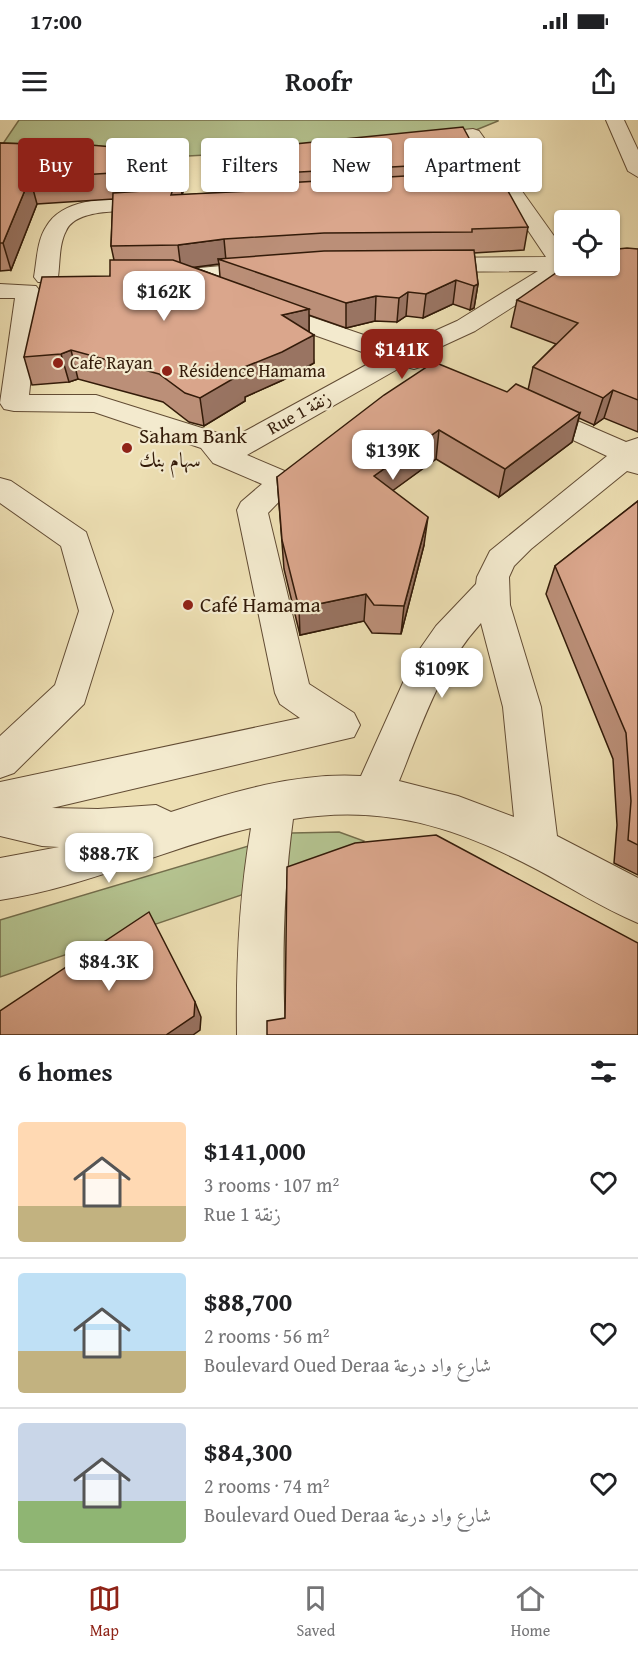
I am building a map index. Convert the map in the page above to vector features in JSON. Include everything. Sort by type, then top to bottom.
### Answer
[{"type":"street","points":[[617,124],[638,128]]},
{"type":"street","points":[[617,124],[638,171]]},
{"type":"street","points":[[443,138],[473,135],[475,138]]},
{"type":"street","points":[[513,192],[554,250]]},
{"type":"street","points":[[0,279],[58,277],[51,245],[57,226],[64,217],[86,209],[171,203]]},
{"type":"street","points":[[404,265],[554,264]]},
{"type":"street","points":[[147,278],[181,278],[282,268]]},
{"type":"street","name":"Rue 1 زنقة","points":[[223,456],[401,356],[466,326],[509,302],[554,271]]},
{"type":"street","points":[[181,278],[434,369]]},
{"type":"street","points":[[0,291],[28,291],[14,403],[96,404],[211,441],[223,456],[283,482],[252,510],[293,693],[341,725],[0,801]]},
{"type":"street","points":[[509,400],[634,455],[501,559],[493,577],[491,590],[493,605],[522,707],[538,848]]},
{"type":"street","points":[[0,488],[75,540],[96,611],[71,693],[0,761]]},
{"type":"street","points":[[373,795],[428,666],[448,636],[491,590]]},
{"type":"street","points":[[0,879],[24,876],[74,863],[203,821],[325,796],[373,795],[450,810],[538,848],[638,901]]},
{"type":"street","points":[[261,1035],[259,963],[263,882],[275,805]]},
{"type":"street","points":[[0,817],[42,827],[98,828],[203,821]]},
{"type":"green space","points":[[19,120],[498,120],[476,130],[392,139],[311,138],[311,147],[299,148],[299,138],[201,138],[201,155],[189,156],[189,138],[106,138],[106,157],[94,156],[94,138],[18,138],[18,149],[0,148]]},
{"type":"green space","points":[[339,832],[364,841],[350,858],[0,977],[0,920],[292,833]]},
{"type":"building","points":[[463,127],[469,138],[404,138],[404,166],[392,167],[392,138],[354,138]]},
{"type":"building","points":[[311,142],[311,171],[299,172],[299,144]]},
{"type":"building","points":[[0,143],[18,144],[18,192],[24,192],[3,243],[0,243]]},
{"type":"building","points":[[94,145],[106,146],[106,173],[94,174]]},
{"type":"building","points":[[404,176],[404,192],[509,192],[528,227],[472,229],[472,232],[324,233],[224,239],[178,245],[111,246],[113,193],[172,192],[171,195],[299,192],[299,182],[311,181],[311,192],[392,192],[392,177]]},
{"type":"building","points":[[620,249],[638,249],[638,400],[613,390],[603,398],[533,367],[578,323],[517,300],[554,274],[620,276]]},
{"type":"building","points":[[474,250],[478,284],[474,286],[456,280],[426,294],[408,292],[399,298],[376,296],[346,303],[218,259],[324,251]]},
{"type":"building","points":[[110,260],[173,260],[309,309],[282,315],[314,335],[282,352],[242,368],[243,373],[200,398],[185,393],[159,374],[71,350],[61,354],[24,357],[42,277],[110,276]]},
{"type":"building","points":[[434,362],[507,392],[516,384],[580,413],[505,469],[439,430],[374,476],[428,517],[404,606],[374,605],[366,594],[299,608],[282,540],[277,477],[384,395]]},
{"type":"building","points":[[638,501],[638,845],[628,840],[631,801],[626,733],[555,566]]},
{"type":"building","points":[[436,835],[638,943],[638,1035],[267,1035],[267,1021],[285,1018],[287,867],[355,843]]},
{"type":"building","points":[[149,912],[195,1002],[194,1016],[166,1035],[0,1035],[0,1011]]},
{"type":"place","name":"Cafe Rayan","points":[[58,363]]},
{"type":"place","name":"Résidence Hamama","points":[[167,371]]},
{"type":"place","name":"Saham Bank سهام بنك","points":[[127,448]]},
{"type":"place","name":"Café Hamama","points":[[188,605]]}]
